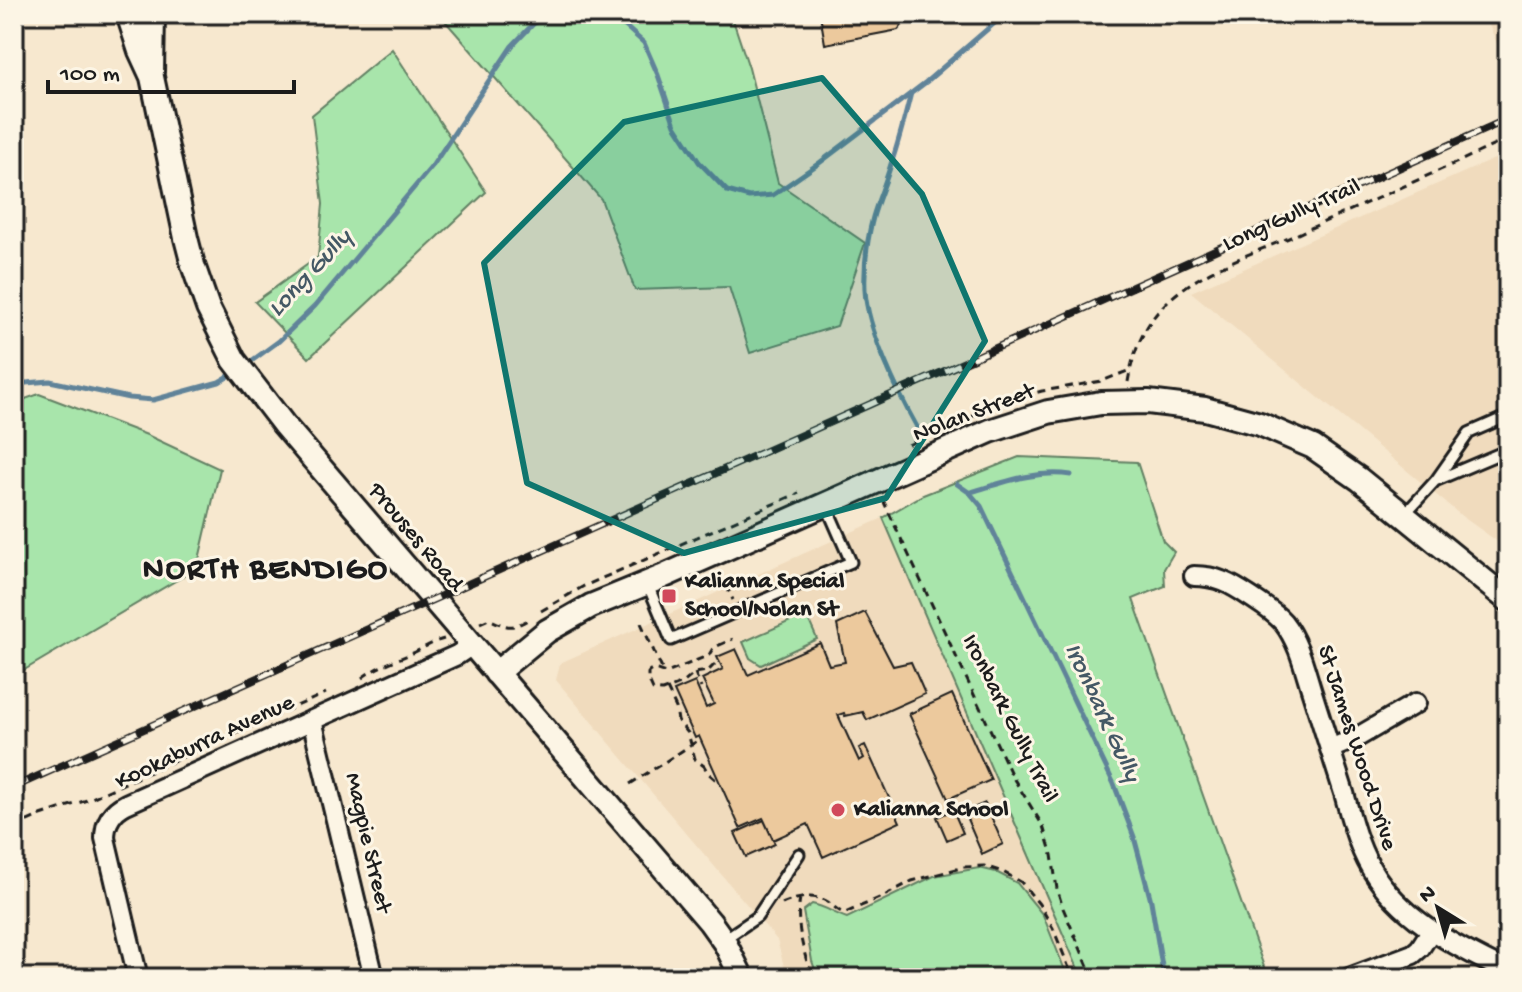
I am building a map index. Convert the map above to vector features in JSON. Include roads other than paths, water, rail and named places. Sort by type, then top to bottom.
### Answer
[{"type":"street","name":"Prouses Road","points":[[128,14],[152,77]]},
{"type":"street","name":"Prouses Road","points":[[153,14],[152,77],[178,204],[193,265],[208,308],[240,368],[284,425],[723,940],[742,978]]},
{"type":"street","name":"Nolan Street","points":[[496,673],[561,622],[591,606],[990,431],[1018,421],[1101,403],[1175,404],[1218,412],[1260,424],[1313,447],[1337,462],[1508,600]]},
{"type":"street","name":"St James Wood Drive","points":[[1194,576],[1229,582],[1284,624],[1300,653],[1368,864],[1393,899],[1431,931],[1469,954],[1508,972]]},
{"type":"street","name":"Kookaburra Avenue","points":[[138,978],[105,838],[111,815],[126,804],[457,655],[472,645]]},
{"type":"street","points":[[1330,749],[1356,738],[1416,703]]},
{"type":"street","name":"Magpie Street","points":[[312,720],[374,978]]},
{"type":"street","points":[[1349,978],[1413,954],[1431,931]]},
{"type":"lane","points":[[1404,515],[1436,480],[1469,433],[1508,416]]},
{"type":"lane","points":[[1436,480],[1508,450]]},
{"type":"lane","points":[[647,583],[671,640],[851,562],[826,504]]},
{"type":"lane","points":[[723,940],[757,917],[799,854]]},
{"type":"waterway","name":"Long Gully","points":[[246,365],[279,341],[315,306],[433,165],[512,46],[546,14]]},
{"type":"waterway","name":"Long Gully","points":[[599,14],[625,26],[644,43],[675,125],[699,162],[727,191],[749,197],[773,195],[818,164],[926,82],[1005,14]]},
{"type":"waterway","name":"Ironbark Gully","points":[[911,93],[897,147],[873,217],[866,253],[865,290],[877,342],[917,427]]},
{"type":"waterway","name":"Long Gully","points":[[14,384],[50,381],[153,400],[219,382],[234,373]]},
{"type":"waterway","points":[[971,492],[1033,476],[1071,475]]},
{"type":"waterway","name":"Ironbark Gully","points":[[957,484],[981,506],[1114,784],[1134,837],[1151,901],[1164,978]]},
{"type":"railway","points":[[14,787],[1508,119]]},
{"type":"place","name":"Kalianna Special School/Nolan St","points":[[669,596]]},
{"type":"place","name":"Kalianna School","points":[[838,810]]},
{"type":"district","name":"NORTH BENDIGO","points":[[266,571]]}]
